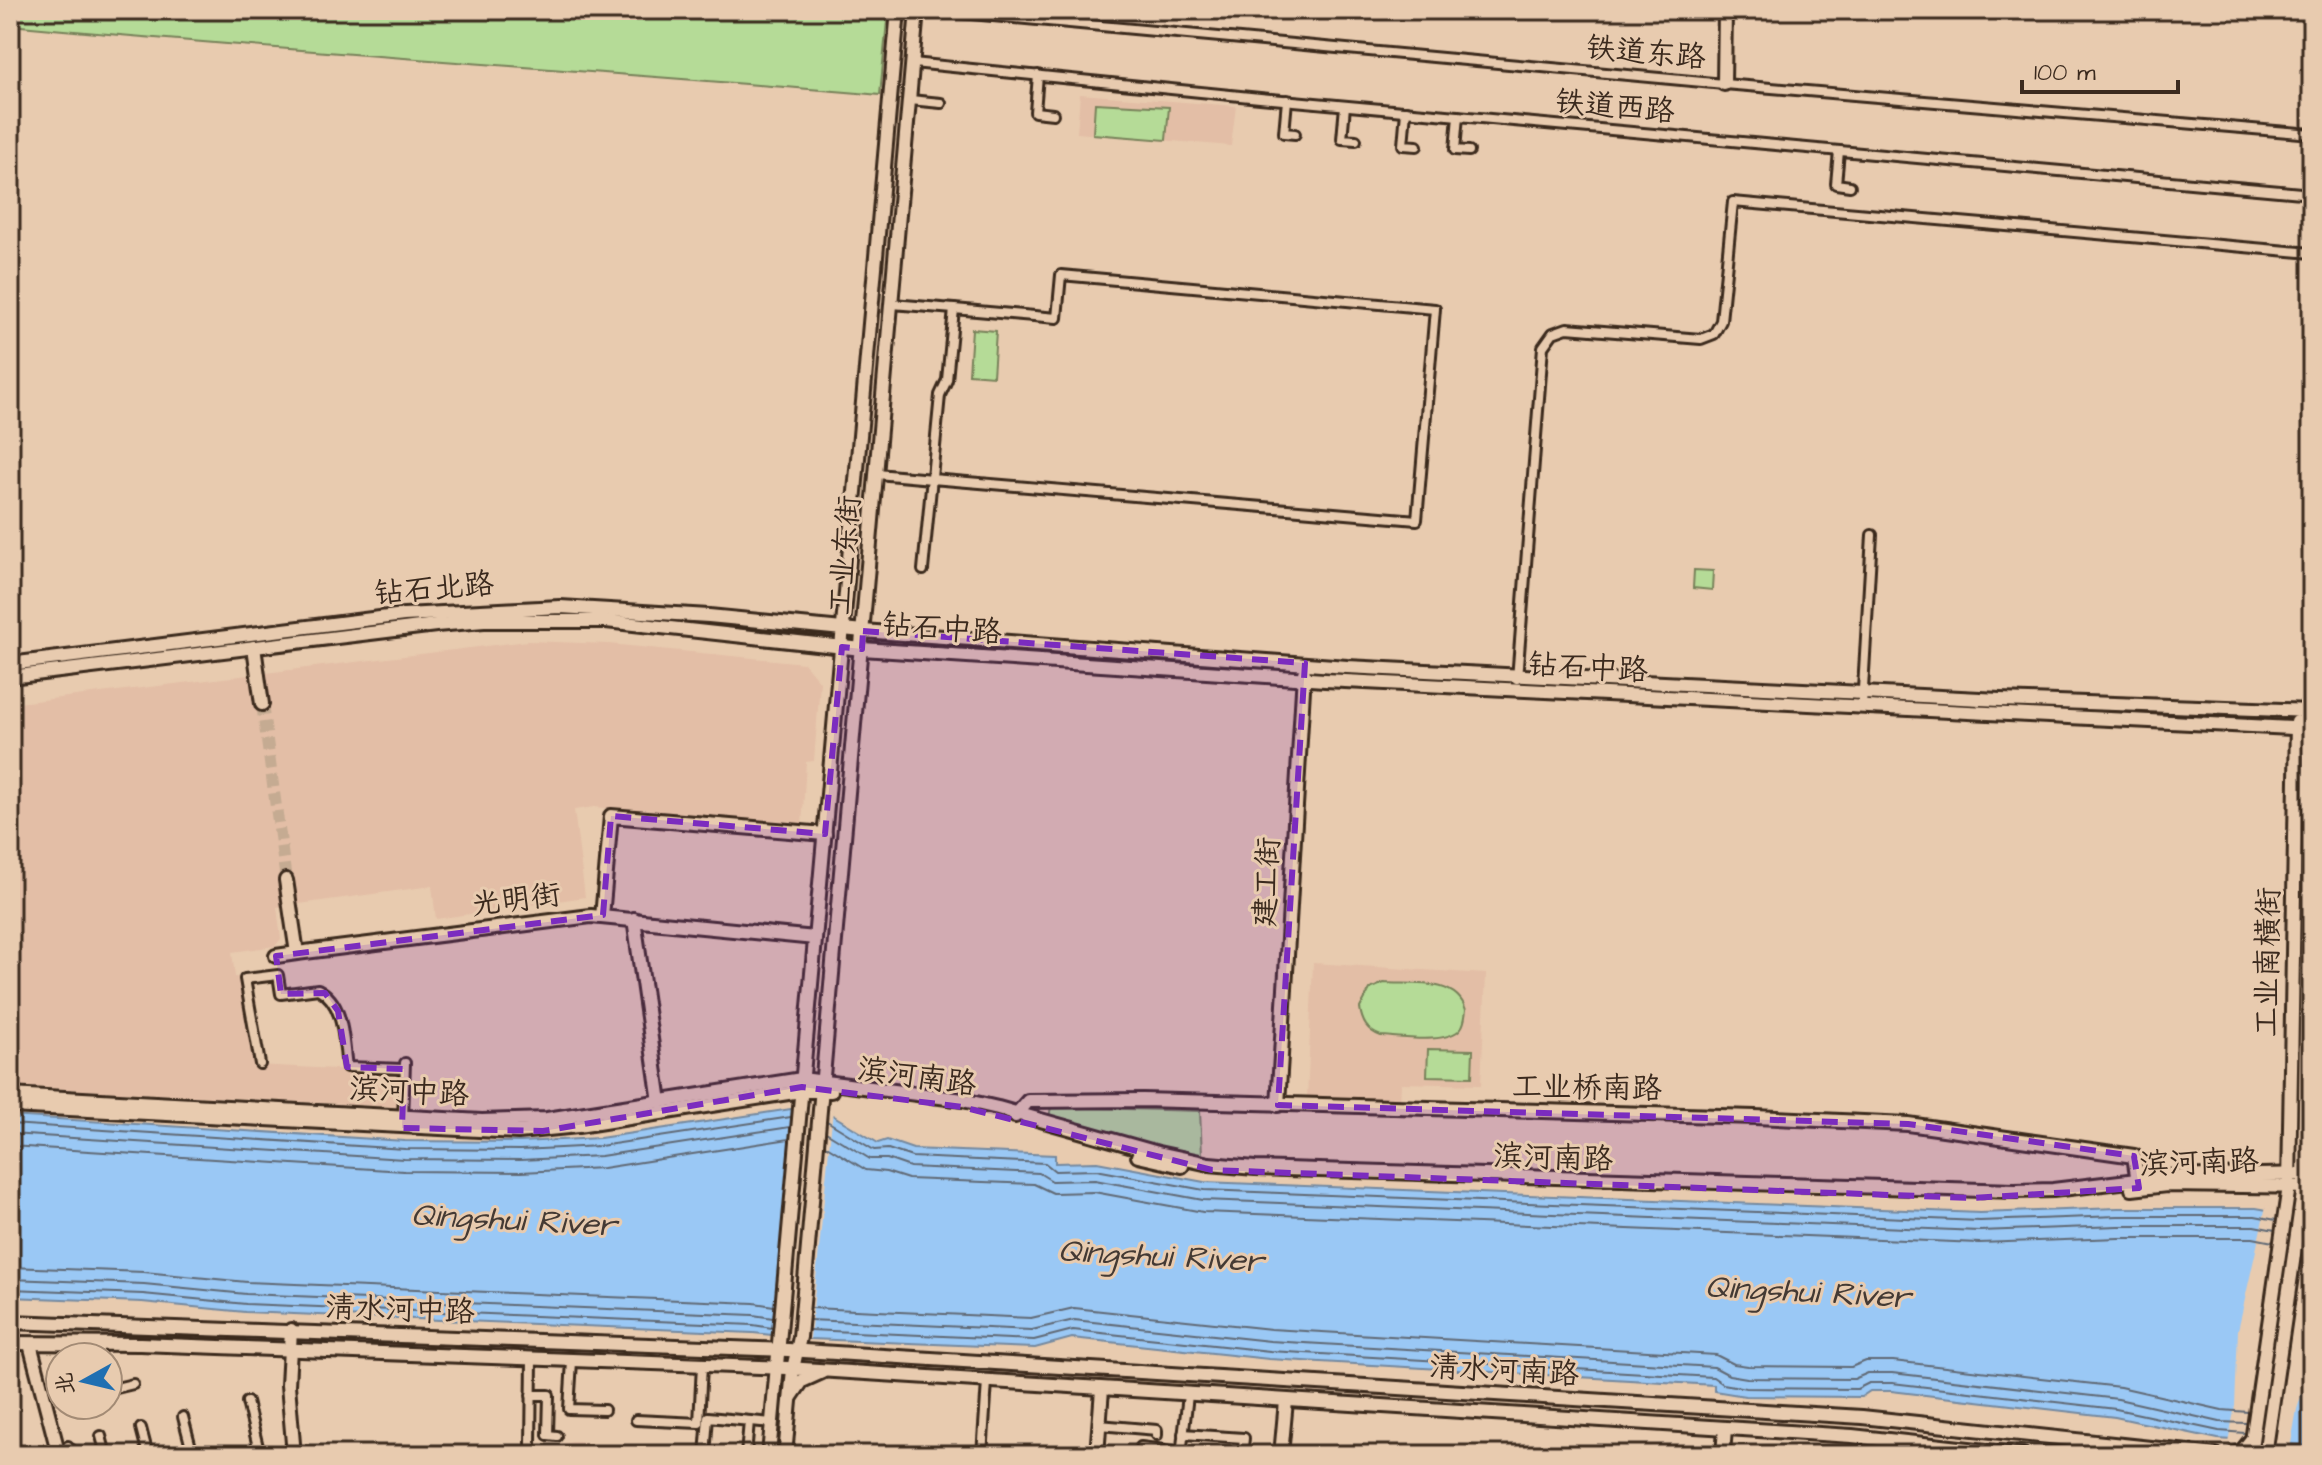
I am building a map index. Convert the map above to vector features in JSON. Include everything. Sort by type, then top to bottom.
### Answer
[{"type":"main road","name":"工业东街","points":[[786,1368],[780,1336],[898,10]]},
{"type":"main road","name":"工业东街","points":[[786,1368],[794,1346],[823,1086],[917,10]]},
{"type":"main road","points":[[1724,84],[1725,10]]},
{"type":"main road","name":"钻石北路","points":[[10,664],[404,615],[522,607],[709,616],[863,631]]},
{"type":"main road","name":"钻石北路","points":[[10,677],[436,625],[543,620],[606,621],[862,649]]},
{"type":"main road","name":"钻石中路","points":[[863,631],[1305,663],[1517,683]]},
{"type":"main road","points":[[254,647],[262,704]]},
{"type":"main road","name":"钻石中路","points":[[862,649],[1304,679],[1517,683],[1863,700],[2306,729]]},
{"type":"main road","name":"建工街","points":[[1278,1105],[1305,663]]},
{"type":"main road","name":"钻石中路","points":[[1863,700],[2306,711]]},
{"type":"main road","name":"工业南横街","points":[[2265,1455],[2299,1217],[2308,1180],[2306,711]]},
{"type":"main road","name":"工业南横街","points":[[2250,1455],[2289,1180],[2306,729]]},
{"type":"main road","points":[[602,917],[611,816],[825,834]]},
{"type":"main road","points":[[286,880],[297,953]]},
{"type":"main road","name":"光明街","points":[[276,956],[526,923],[602,917],[815,938]]},
{"type":"main road","points":[[634,919],[660,1102]]},
{"type":"main road","name":"滨河南路","points":[[801,1091],[823,1086],[962,1107],[1015,1116],[1209,1164],[1255,1168],[2015,1191],[2138,1184],[2162,1177],[2308,1180]]},
{"type":"main road","name":"滨河中路","points":[[10,1106],[403,1122],[482,1121],[547,1119],[660,1102],[801,1091]]},
{"type":"main road","name":"滨河中路","points":[[10,1095],[543,1131],[801,1091]]},
{"type":"main road","name":"工业桥南路","points":[[1015,1116],[1028,1101],[1143,1100],[1908,1124],[2134,1156],[2138,1184]]},
{"type":"main road","name":"清水河中路","points":[[10,1322],[765,1349],[794,1346]]},
{"type":"main road","points":[[291,1330],[288,1385],[294,1455]]},
{"type":"main road","points":[[765,1349],[780,1336]]},
{"type":"main road","name":"清水河中路","points":[[10,1343],[44,1345]]},
{"type":"main road","points":[[30,1344],[66,1452]]},
{"type":"main road","name":"清水河南路","points":[[794,1346],[802,1345],[811,1351],[1862,1417],[2216,1455]]},
{"type":"main road","name":"清水河中路","points":[[124,1350],[289,1350],[786,1368]]},
{"type":"main road","points":[[754,1367],[763,1371],[769,1380],[773,1401],[769,1455]]},
{"type":"main road","points":[[785,1455],[790,1400],[786,1368]]},
{"type":"main road","points":[[773,1401],[786,1368]]},
{"type":"main road","name":"清水河南路","points":[[786,1368],[1852,1436],[2023,1455]]},
{"type":"main road","points":[[790,1400],[802,1381],[824,1371]]},
{"type":"main road","points":[[1097,1455],[1102,1389]]},
{"type":"main road","points":[[1281,1455],[1286,1401]]},
{"type":"main road","points":[[1723,1455],[1725,1428]]},
{"type":"main road","points":[[2232,1455],[2242,1451],[2252,1438]]},
{"type":"main road","points":[[2267,1439],[2275,1455]]},
{"type":"street","name":"铁道东路","points":[[928,10],[1724,84],[2312,134]]},
{"type":"street","name":"铁道西路","points":[[913,63],[1345,106],[2312,194]]},
{"type":"street","points":[[1038,75],[1035,112],[1053,114]]},
{"type":"street","points":[[910,100],[941,103]]},
{"type":"street","points":[[1287,100],[1284,133],[1295,134]]},
{"type":"street","points":[[1345,106],[1342,139],[1356,140]]},
{"type":"street","points":[[1406,111],[1403,145],[1417,146]]},
{"type":"street","points":[[1458,116],[1455,150],[1469,151]]},
{"type":"street","points":[[1839,151],[1836,184],[1850,186]]},
{"type":"street","points":[[1517,683],[1543,347],[1559,329],[1575,327],[1701,339],[1714,334],[1721,321],[1733,202],[2312,253]]},
{"type":"street","points":[[877,474],[1417,520],[1435,309],[1061,275],[1057,318],[892,304]]},
{"type":"street","points":[[923,570],[940,395],[947,380],[954,309]]},
{"type":"street","points":[[1863,700],[1872,535]]},
{"type":"street","points":[[276,956],[281,994],[318,989],[334,1002],[347,1067],[405,1066],[403,1122]]},
{"type":"street","points":[[260,1064],[245,979],[278,975]]},
{"type":"street","points":[[532,1359],[533,1455]]},
{"type":"street","points":[[572,1361],[569,1409],[604,1410]]},
{"type":"street","points":[[636,1420],[699,1423],[702,1365]]},
{"type":"street","points":[[982,1455],[987,1382]]},
{"type":"street","points":[[124,1386],[133,1384]]},
{"type":"street","points":[[531,1395],[549,1395],[548,1435],[557,1436]]},
{"type":"street","points":[[1137,1455],[1141,1447],[1181,1453],[1188,1395]]},
{"type":"street","points":[[247,1402],[260,1455]]},
{"type":"street","points":[[183,1417],[193,1455]]},
{"type":"street","points":[[705,1455],[708,1417],[772,1423]]},
{"type":"street","points":[[746,1455],[749,1421]]},
{"type":"street","points":[[1099,1425],[1157,1430],[1157,1435]]},
{"type":"street","points":[[141,1428],[148,1455]]},
{"type":"street","points":[[1183,1434],[1244,1438],[1243,1447]]},
{"type":"street","points":[[101,1436],[106,1455]]},
{"type":"highlighted area","points":[[863,631],[1305,663],[1278,1105],[1908,1124],[2134,1156],[2139,1188],[1973,1198],[1212,1170],[962,1107],[802,1087],[543,1131],[402,1128],[404,1069],[347,1067],[338,1011],[325,993],[281,994],[276,956],[603,915],[611,816],[825,834],[842,647],[862,649]]},
{"type":"shaded area","points":[[1080,94],[1236,106],[1231,146],[1077,133]]},
{"type":"shaded area","points":[[528,641],[609,644],[804,663],[820,682],[814,761],[806,762],[802,827],[594,807],[574,810],[585,897],[436,919],[432,886],[277,907],[281,939],[275,946],[232,952],[235,977],[240,977],[256,1065],[398,1072],[397,1107],[10,1086],[10,704]]},
{"type":"shaded area","points":[[1313,963],[1486,974],[1481,1085],[1401,1083],[1400,1104],[1307,1099]]},
{"type":"shaded area","points":[[578,1441],[587,1443],[588,1450],[619,1451],[628,1448],[639,1450],[641,1455],[541,1455],[539,1449]]},
{"type":"green space","points":[[10,10],[888,10],[880,95],[10,25]]},
{"type":"green space","points":[[1095,103],[1169,107],[1166,140],[1093,134]]},
{"type":"green space","points":[[972,329],[996,331],[993,376],[969,374]]},
{"type":"green space","points":[[1694,570],[1713,571],[1712,590],[1693,588]]},
{"type":"green space","points":[[1384,983],[1431,985],[1453,992],[1466,1010],[1462,1026],[1446,1037],[1400,1038],[1376,1034],[1366,1025],[1360,1008],[1370,989]]},
{"type":"green space","points":[[1428,1049],[1473,1050],[1472,1077],[1427,1076]]},
{"type":"green space","points":[[1051,1107],[1200,1111],[1202,1155],[1134,1141],[1049,1117]]},
{"type":"water","name":"Qingshui River","points":[[791,1109],[829,1113],[878,1143],[887,1140],[913,1149],[1055,1155],[1055,1163],[1097,1162],[1204,1182],[1980,1213],[2118,1208],[2256,1208],[2312,1218],[2312,1446],[2218,1439],[2115,1417],[1891,1391],[1870,1391],[1861,1397],[1745,1396],[1714,1391],[1714,1385],[1269,1359],[1072,1338],[1035,1348],[245,1312],[142,1302],[10,1297],[10,1116],[405,1141],[520,1142],[600,1138]]},
{"type":"pier","points":[[796,1105],[833,1110],[810,1339],[772,1336]]},
{"type":"pier","points":[[2266,1206],[2312,1214],[2312,1364],[2297,1409],[2290,1449],[2228,1443],[2235,1406],[2238,1330]]},
{"type":"tunnel","points":[[262,704],[286,880]]}]
